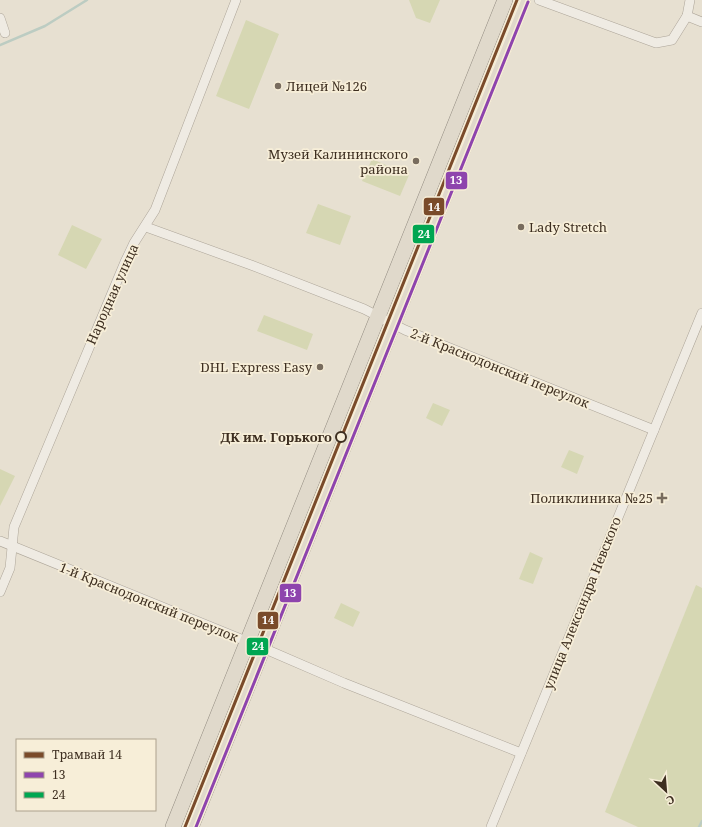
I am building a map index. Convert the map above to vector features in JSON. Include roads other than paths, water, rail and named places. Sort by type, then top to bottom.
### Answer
[{"type":"highway","points":[[173,827],[505,0]]},
{"type":"highway","points":[[191,827],[523,0]]},
{"type":"street","name":"Народная улица","points":[[0,592],[10,568],[14,527],[125,262],[134,243],[146,227],[155,210],[236,0]]},
{"type":"street","points":[[539,0],[656,43],[672,40],[686,16],[690,0]]},
{"type":"street","points":[[686,16],[702,22]]},
{"type":"street","points":[[0,18],[5,33]]},
{"type":"street","name":"2-й Краснодонский переулок","points":[[146,227],[257,267],[364,309],[393,324],[654,430]]},
{"type":"street","name":"улица Александра Невского","points":[[491,827],[702,313]]},
{"type":"street","name":"1-й Краснодонский переулок","points":[[0,541],[263,648],[344,683],[521,753]]},
{"type":"waterway","points":[[0,45],[45,26],[87,0]]},
{"type":"waterway","points":[[699,827],[702,821]]},
{"type":"tram line","name":"14","points":[[185,827],[517,0]]},
{"type":"place","name":"Лицей №126","points":[[278,86]]},
{"type":"place","name":"Музей Калининского района","points":[[416,161]]},
{"type":"place","name":"Lady Stretch","points":[[521,227]]},
{"type":"place","name":"DHL Express Easy","points":[[320,367]]},
{"type":"place","name":"ДК им. Горького","points":[[341,437]]},
{"type":"place","name":"Поликлиника №25","points":[[662,498]]}]
